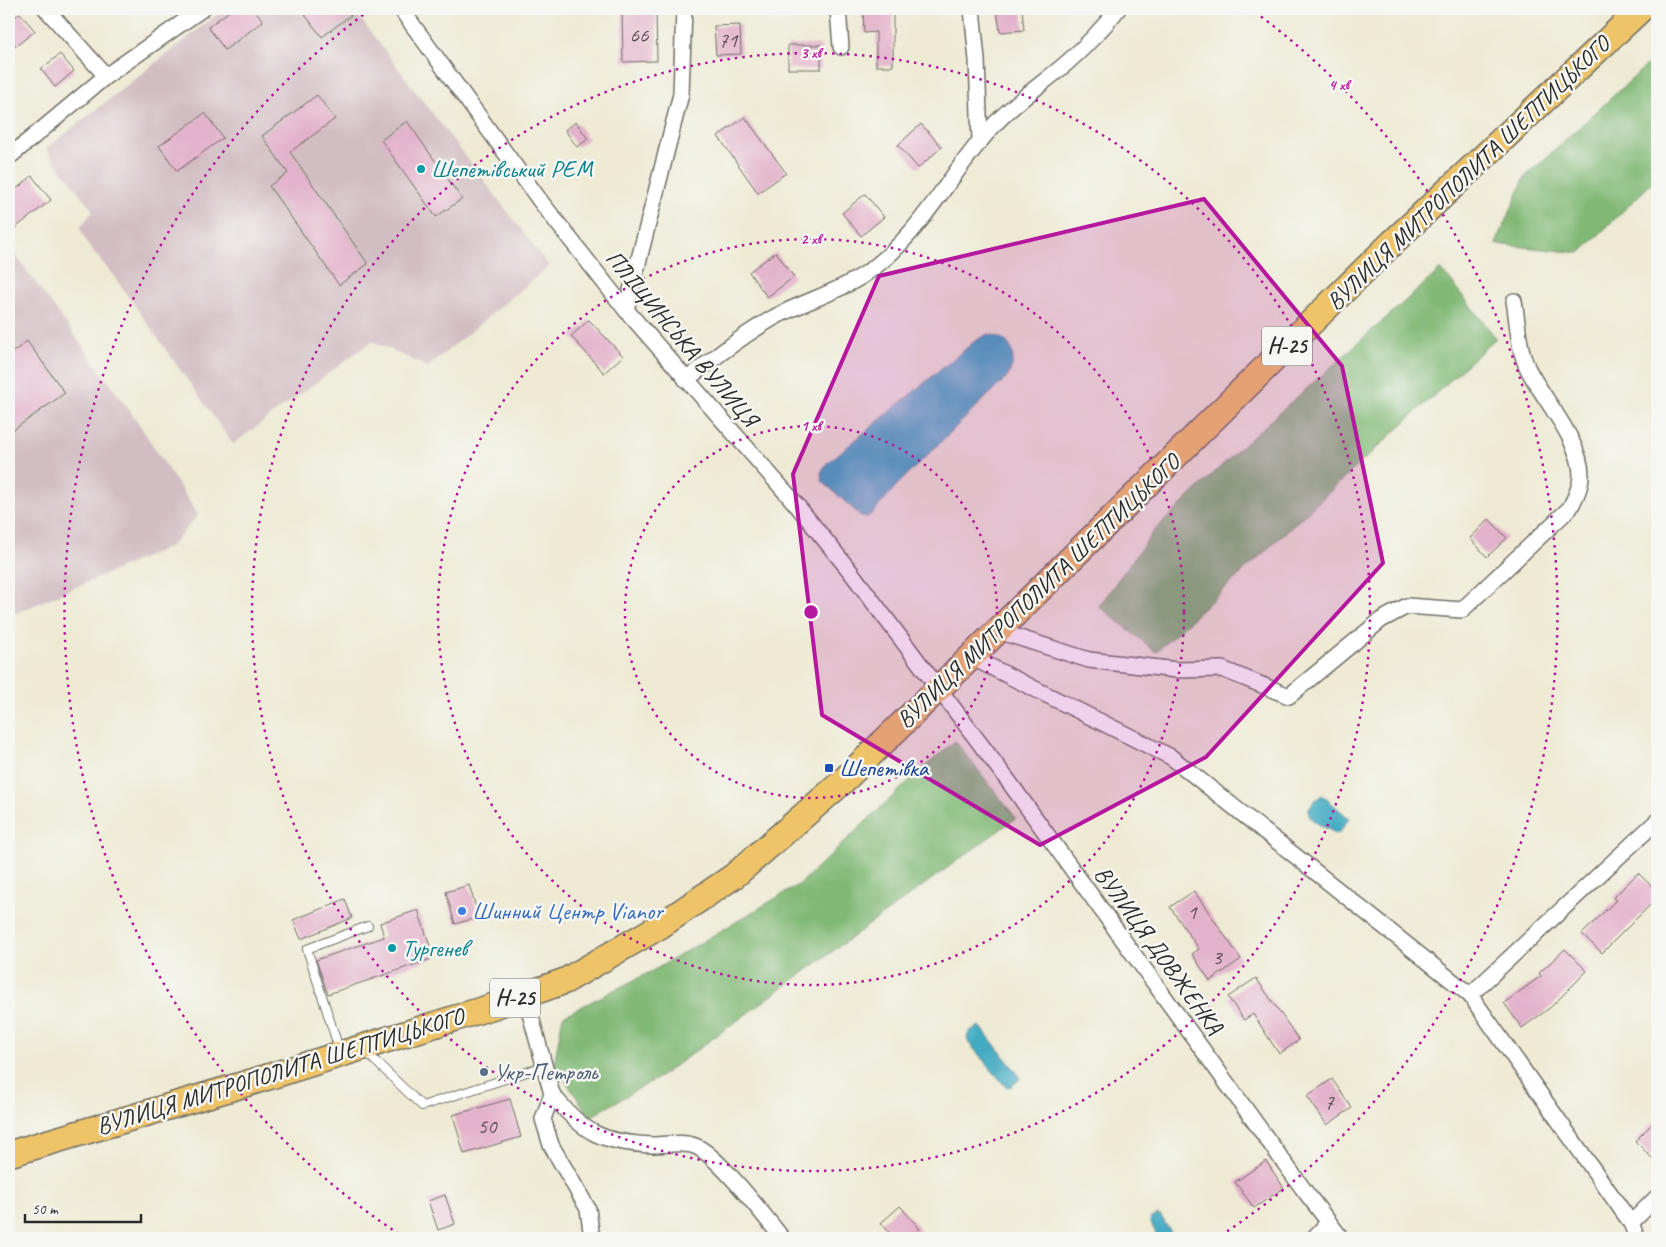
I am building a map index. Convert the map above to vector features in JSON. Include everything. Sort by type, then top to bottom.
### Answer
[{"type":"main road","name":"ВУЛИЦЯ МИТРОПОЛИТА ШЕПТИЦЬКОГО","points":[[9,1154],[351,1050],[564,981],[660,926],[734,876],[840,784],[1392,243],[1641,9]]},
{"type":"street","points":[[46,9],[106,76]]},
{"type":"street","points":[[9,157],[106,76],[202,9]]},
{"type":"street","name":"ПЛІЩИНСЬКА ВУЛИЦЯ","points":[[401,9],[541,202],[626,310],[795,503],[850,571],[938,689]]},
{"type":"street","points":[[626,310],[681,94],[684,9]]},
{"type":"street","points":[[838,9],[841,47]]},
{"type":"street","points":[[972,9],[977,60],[980,141]]},
{"type":"street","points":[[686,380],[772,318],[847,284],[876,265],[912,231],[980,141],[1005,114],[1069,61],[1091,40],[1118,9]]},
{"type":"street","points":[[998,630],[1089,660],[1177,670],[1222,669],[1289,696],[1382,620],[1407,606],[1462,610],[1570,508],[1578,492],[1581,475],[1576,452],[1553,408],[1528,369],[1522,349],[1514,301]]},
{"type":"street","points":[[971,657],[1171,756],[1470,995],[1630,1223],[1637,1238]]},
{"type":"street","name":"ВУЛИЦЯ ДОВЖЕНКА","points":[[938,689],[1021,798],[1304,1190],[1341,1238]]},
{"type":"street","points":[[1470,995],[1657,821]]},
{"type":"street","points":[[525,995],[552,1094],[566,1112],[583,1127],[602,1137],[624,1142],[655,1145],[676,1144],[696,1146],[712,1158],[742,1190],[782,1238]]},
{"type":"street","points":[[552,1094],[544,1119],[551,1145],[588,1209],[592,1238]]},
{"type":"street","points":[[1630,1223],[1657,1197]]},
{"type":"street","points":[[1314,1238],[1329,1222]]},
{"type":"lane","points":[[368,926],[307,949],[351,1050],[422,1106],[545,1066]]},
{"type":"highlighted area","points":[[1204,199],[1342,366],[1383,563],[1206,757],[1040,845],[822,715],[793,474],[879,276]]},
{"type":"shaded area","points":[[224,9],[353,9],[549,266],[428,367],[372,341],[233,444],[113,275],[88,245],[80,228],[93,211],[46,149]]},
{"type":"shaded area","points":[[9,246],[135,418],[198,515],[171,546],[9,616]]},
{"type":"green space","points":[[1657,56],[1657,178],[1580,253],[1496,244],[1525,177]]},
{"type":"green space","points":[[1441,269],[1496,338],[1156,652],[1099,606],[1154,531],[1239,449]]},
{"type":"green space","points":[[955,741],[1016,818],[661,1076],[590,1117],[554,1064],[563,1016],[656,969],[800,884],[912,778]]},
{"type":"water","points":[[988,334],[1003,339],[1011,349],[1013,361],[1008,376],[896,486],[873,513],[867,517],[861,516],[822,481],[821,473],[825,465],[975,341]]},
{"type":"water","points":[[1322,795],[1349,818],[1337,834],[1316,822],[1309,814],[1309,808],[1313,802]]},
{"type":"water","points":[[980,1026],[1021,1078],[1012,1086],[1006,1087],[968,1042],[967,1037],[970,1031]]},
{"type":"water","points":[[1157,1215],[1161,1216],[1174,1238],[1158,1238],[1150,1221],[1151,1218]]},
{"type":"building","points":[[232,9],[254,9],[263,21],[225,50],[208,27]]},
{"type":"building","points":[[314,9],[359,9],[322,37],[305,15]]},
{"type":"building","points":[[622,9],[656,9],[657,61],[623,62]]},
{"type":"building","points":[[863,9],[893,9],[893,66],[876,66],[876,32],[864,33]]},
{"type":"building","points":[[997,9],[1022,9],[1024,30],[1000,32]]},
{"type":"building","points":[[20,13],[35,31],[16,46],[9,37],[9,22]]},
{"type":"building","points":[[740,25],[741,54],[716,55],[714,26]]},
{"type":"building","points":[[788,45],[821,45],[821,69],[788,69]]},
{"type":"building","points":[[60,54],[74,71],[55,87],[41,69]]},
{"type":"building","points":[[317,95],[335,119],[290,152],[368,264],[339,285],[269,186],[288,173],[262,136]]},
{"type":"building","points":[[205,113],[223,138],[177,171],[159,146]]},
{"type":"building","points":[[745,117],[786,173],[758,193],[718,136]]},
{"type":"building","name":"Шепетівський РЕМ","points":[[407,121],[462,199],[436,217],[381,140]]},
{"type":"building","points":[[576,122],[588,139],[577,147],[565,130]]},
{"type":"building","points":[[921,124],[942,147],[918,168],[898,145]]},
{"type":"building","points":[[32,176],[51,200],[9,233],[9,195]]},
{"type":"building","points":[[865,194],[884,217],[861,236],[842,213]]},
{"type":"building","points":[[776,252],[794,277],[767,297],[749,272]]},
{"type":"building","points":[[589,320],[623,356],[604,373],[571,336]]},
{"type":"building","points":[[27,341],[65,393],[9,433],[9,355]]},
{"type":"building","points":[[1489,519],[1507,538],[1487,557],[1470,538]]},
{"type":"building","points":[[1638,873],[1657,891],[1657,898],[1602,953],[1582,934],[1616,900],[1613,898]]},
{"type":"building","points":[[469,885],[479,917],[455,924],[446,892]]},
{"type":"building","points":[[1194,891],[1241,959],[1210,981],[1192,954],[1199,949],[1170,907]]},
{"type":"building","points":[[345,899],[352,918],[301,939],[293,920]]},
{"type":"building","name":"Тургенев","points":[[418,910],[434,958],[328,994],[316,960],[384,937],[380,923]]},
{"type":"building","points":[[1565,949],[1587,971],[1551,1007],[1522,1028],[1504,1003],[1541,976],[1539,973]]},
{"type":"building","points":[[1256,978],[1299,1040],[1279,1054],[1253,1014],[1244,1020],[1228,997]]},
{"type":"building","points":[[1332,1079],[1352,1108],[1327,1125],[1307,1096]]},
{"type":"building","points":[[510,1099],[521,1137],[464,1154],[453,1115]]},
{"type":"building","points":[[1657,1119],[1657,1163],[1635,1141]]},
{"type":"building","points":[[1266,1161],[1284,1188],[1254,1208],[1235,1182]]},
{"type":"building","points":[[445,1195],[455,1224],[438,1230],[428,1201]]},
{"type":"building","points":[[900,1206],[920,1229],[909,1238],[894,1238],[881,1223]]},
{"type":"place","name":"Шепетівський РЕМ","points":[[421,169]]},
{"type":"place","name":"Шепетівка","points":[[829,768]]},
{"type":"place","name":"Шинний Центр Vianor","points":[[462,911]]},
{"type":"place","name":"Тургенев","points":[[392,948]]},
{"type":"place","name":"Укр-Петроль","points":[[484,1072]]}]
